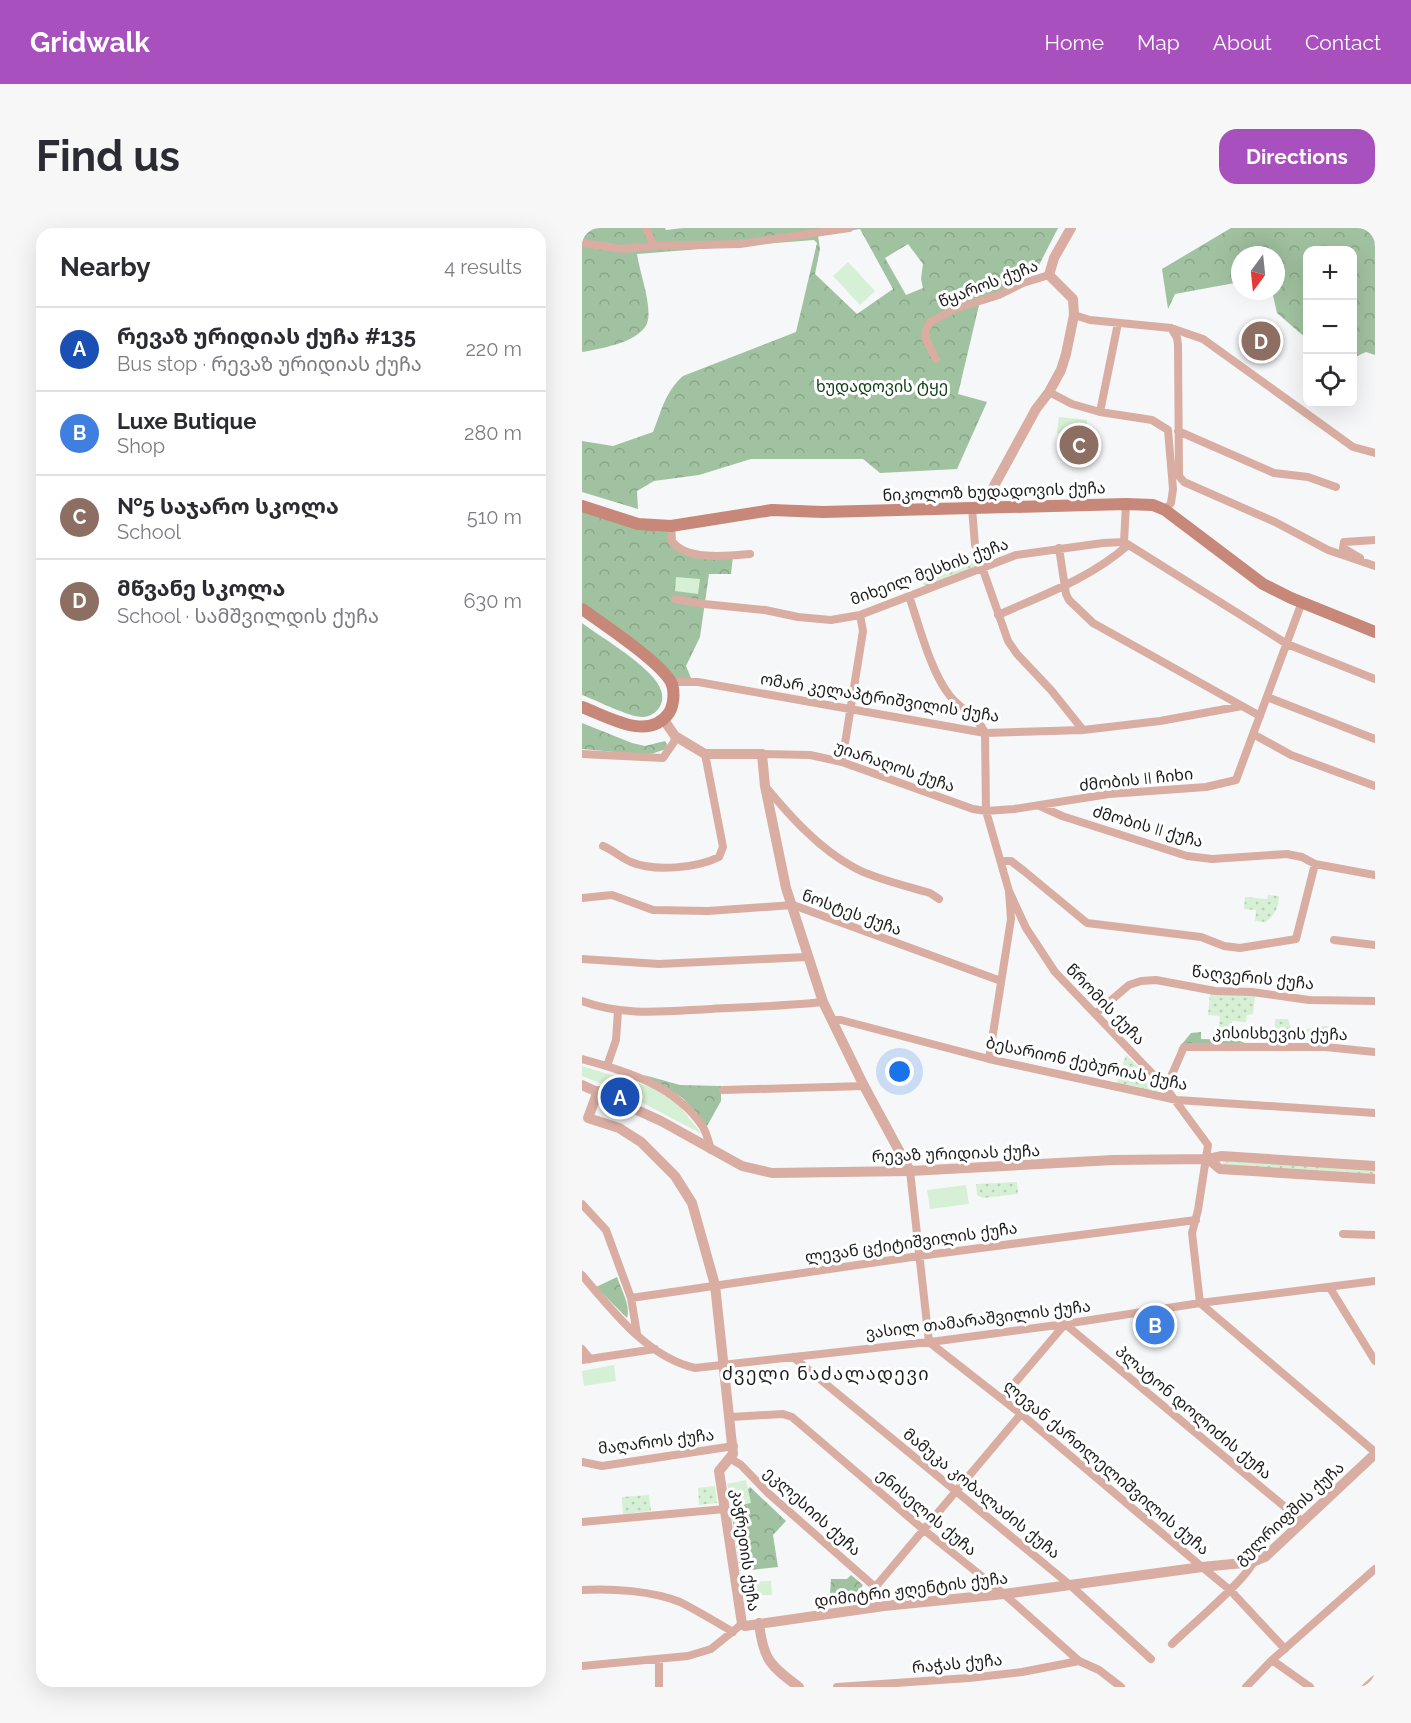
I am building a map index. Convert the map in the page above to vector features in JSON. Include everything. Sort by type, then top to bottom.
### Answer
[{"type":"main road","name":"ნიკოლოზ ხუდადოვის ქუჩა","points":[[582,506],[638,524],[671,526],[772,510],[823,512],[1153,505],[1165,510],[1263,584],[1375,632]]},
{"type":"main road","points":[[582,609],[653,662],[671,682],[673,696],[672,709],[664,720],[650,728],[642,728],[582,707]]},
{"type":"street","points":[[646,228],[654,246]]},
{"type":"street","points":[[582,243],[622,249],[740,244],[849,228]]},
{"type":"street","points":[[1049,275],[1054,258],[1071,228]]},
{"type":"street","name":"წყაროს ქუჩა","points":[[936,359],[926,340],[926,331],[930,322],[957,308],[1023,283],[1049,275],[1073,299],[1074,315]]},
{"type":"street","points":[[975,545],[977,508],[1061,370],[1074,315],[1090,320],[1171,328],[1203,339],[1353,447],[1375,453]]},
{"type":"street","points":[[1100,412],[1118,323]]},
{"type":"street","points":[[1171,328],[1178,345],[1179,476],[1184,482],[1275,522],[1328,550],[1371,565]]},
{"type":"street","points":[[1049,392],[1072,404],[1100,412],[1152,420],[1168,430],[1173,489],[1171,503],[1165,510]]},
{"type":"street","points":[[1178,431],[1274,473],[1308,477],[1336,487]]},
{"type":"street","points":[[998,615],[1065,586],[1102,565],[1126,544],[1126,504]]},
{"type":"street","points":[[671,526],[672,541],[680,549],[691,554],[733,556],[750,554]]},
{"type":"street","points":[[1371,565],[1351,550],[1343,548],[1343,545],[1344,542],[1375,540]]},
{"type":"street","name":"მიხეილ მესხის ქუჩა","points":[[675,599],[831,620],[860,615],[1016,555],[1103,543],[1126,544]]},
{"type":"street","points":[[1126,544],[1287,644],[1375,679]]},
{"type":"street","points":[[1059,548],[1069,600],[1093,623],[1260,716]]},
{"type":"street","points":[[982,567],[1008,641],[1083,730]]},
{"type":"street","points":[[909,596],[937,676],[949,696],[976,718],[985,733],[986,810],[1009,891],[1011,920],[989,1059]]},
{"type":"street","points":[[1302,602],[1253,734],[1291,755],[1375,786]]},
{"type":"street","points":[[842,762],[863,631],[860,615]]},
{"type":"street","name":"ომარ კელაპტრიშვილის ქუჩა","points":[[671,682],[698,682],[985,733],[1083,730],[1160,721],[1242,706]]},
{"type":"street","points":[[1267,698],[1375,739]]},
{"type":"street","points":[[603,846],[645,867],[689,867],[719,857],[723,847],[705,754],[675,736],[664,720]]},
{"type":"street","name":"ძმობის II ჩიხი","points":[[1039,806],[1109,794],[1206,787],[1236,780],[1253,734]]},
{"type":"street","points":[[582,754],[663,758],[674,742],[675,736]]},
{"type":"street","name":"უიარაღოს ქუჩა","points":[[705,754],[810,755],[842,762],[973,809],[986,810]]},
{"type":"street","points":[[762,754],[765,786],[786,888],[807,957],[823,1002],[864,1086],[910,1171],[929,1342]]},
{"type":"street","points":[[765,786],[789,816],[835,855],[855,868],[939,899]]},
{"type":"street","name":"ძმობის II ქუჩა","points":[[986,810],[1039,806],[1062,816],[1187,856],[1212,859],[1287,854],[1302,857],[1316,864],[1375,875]]},
{"type":"street","points":[[1001,861],[1011,861],[1087,923],[1202,937],[1224,946],[1240,948],[1296,939],[1316,864]]},
{"type":"street","name":"წრომის ქუჩა","points":[[1009,891],[1026,928],[1055,972],[1177,1100],[1208,1145],[1208,1159]]},
{"type":"street","name":"ნოსტეს ქუჩა","points":[[582,898],[612,895],[653,910],[708,910],[793,905],[1001,981]]},
{"type":"street","points":[[1334,940],[1375,945]]},
{"type":"street","points":[[582,959],[659,964],[807,957]]},
{"type":"street","name":"წაღვერის ქუჩა","points":[[1095,1014],[1129,985],[1156,980],[1215,991],[1252,992],[1309,1000],[1375,1001]]},
{"type":"street","points":[[582,1001],[600,1008],[618,1011],[673,1011],[823,1002]]},
{"type":"street","points":[[607,1066],[616,1040],[618,1011]]},
{"type":"street","name":"ბესარიონ ქებურიას ქუჩა","points":[[832,1020],[842,1020],[989,1059],[1177,1100],[1375,1113]]},
{"type":"street","name":"კისისხევის ქუჩა","points":[[1166,1088],[1184,1047],[1325,1047],[1375,1052]]},
{"type":"street","points":[[582,1059],[653,1083],[679,1100],[704,1129],[711,1150]]},
{"type":"street","name":"რევაზ ურიდიას ქუჩა","points":[[582,1085],[661,1121],[742,1166],[772,1173],[910,1171],[1113,1160],[1208,1159],[1222,1156],[1375,1166]]},
{"type":"street","points":[[723,1090],[864,1086]]},
{"type":"street","points":[[585,1118],[598,1091]]},
{"type":"street","name":"კაჭრეთის ქუჩა","points":[[585,1118],[619,1128],[641,1142],[675,1176],[692,1203],[715,1285],[725,1366],[734,1446],[730,1459],[720,1471],[742,1624]]},
{"type":"street","points":[[1208,1159],[1192,1233],[1200,1303],[1375,1453]]},
{"type":"street","name":"რევაზ ურიდიას ქუჩა","points":[[1208,1159],[1220,1169],[1375,1179]]},
{"type":"street","points":[[582,1204],[606,1230],[631,1298],[636,1334]]},
{"type":"street","name":"ლევან ცქიტიშვილის ქუჩა","points":[[631,1298],[920,1256],[1196,1220]]},
{"type":"street","points":[[1343,1234],[1375,1235]]},
{"type":"street","name":"ვასილ თამარაშვილის ქუჩა","points":[[582,1275],[636,1334],[655,1349],[683,1365],[695,1368],[929,1342],[1200,1303],[1375,1281]]},
{"type":"street","points":[[1330,1288],[1375,1361]]},
{"type":"street","points":[[1002,1398],[1065,1324]]},
{"type":"street","name":"პლატონ დოლიძის ქუჩა","points":[[1065,1324],[1304,1522]]},
{"type":"street","name":"ლევან ქართლელიშვილის ქუჩა","points":[[929,1342],[1002,1398],[1230,1590],[1285,1649]]},
{"type":"street","points":[[582,1349],[586,1360],[655,1349]]},
{"type":"street","name":"მამუკა კობალაძის ქუჩა","points":[[794,1357],[1070,1585],[1149,1658]]},
{"type":"street","name":"ენისელის ქუჩა","points":[[731,1418],[783,1414],[792,1417],[924,1530],[1004,1594],[1079,1661],[1099,1670],[1121,1687]]},
{"type":"street","points":[[856,1610],[957,1493],[1021,1414]]},
{"type":"street","name":"მაღაროს ქუჩა","points":[[582,1462],[602,1466],[734,1446]]},
{"type":"street","name":"გულრიფშის ქუჩა","points":[[1172,1644],[1230,1590],[1253,1563],[1265,1557],[1304,1522],[1375,1453]]},
{"type":"street","name":"ეკლესიის ქუჩა","points":[[730,1459],[741,1465],[768,1493],[875,1587]]},
{"type":"street","points":[[583,1523],[725,1509]]},
{"type":"street","name":"დიმიტრი ჟღენტის ქუჩა","points":[[742,1624],[745,1626],[1202,1567],[1253,1563]]},
{"type":"street","points":[[1246,1687],[1272,1660],[1375,1569]]},
{"type":"street","points":[[582,1590],[632,1591],[677,1601],[733,1632]]},
{"type":"street","points":[[759,1623],[765,1656],[779,1672],[799,1687]]},
{"type":"street","points":[[582,1666],[688,1656],[711,1649],[742,1624]]},
{"type":"street","points":[[659,1659],[659,1687]]},
{"type":"street","points":[[1272,1660],[1310,1687]]},
{"type":"street","name":"რაჭას ქუჩა","points":[[837,1687],[969,1678],[1022,1672],[1079,1661]]},
{"type":"street","points":[[1366,1687],[1375,1679]]},
{"type":"green space","name":"ხუდადოვის ტყე","points":[[582,228],[665,228],[666,230],[683,228],[1058,228],[1038,267],[979,305],[958,394],[987,402],[957,469],[880,473],[863,459],[751,459],[699,475],[654,481],[637,491],[638,509],[582,492],[582,441],[613,446],[653,432],[668,395],[683,376],[796,332],[817,243],[814,240],[637,254],[649,313],[645,328],[620,343],[582,352]],"holes":[[[860,229],[893,289],[857,314],[815,274],[820,249],[818,236]],[[908,244],[923,264],[921,279],[923,288],[906,295],[885,258]]]},
{"type":"green space","points":[[1231,228],[1375,228],[1375,355],[1366,352],[1357,356],[1357,246],[1303,246],[1303,336],[1277,313],[1274,300],[1285,300],[1285,246],[1231,246],[1231,284],[1175,294],[1168,309],[1162,269]]},
{"type":"green space","points":[[848,262],[875,291],[860,305],[833,276]]},
{"type":"green space","points":[[1059,417],[1087,420],[1086,435],[1057,433]]},
{"type":"green space","points":[[582,506],[671,526],[672,541],[680,549],[733,556],[731,574],[709,574],[700,637],[686,666],[691,678],[674,682],[582,605]]},
{"type":"green space","points":[[978,554],[982,567],[926,590],[920,576]]},
{"type":"green space","points":[[676,577],[700,579],[698,594],[675,591]]},
{"type":"green space","points":[[582,623],[634,659],[654,679],[661,689],[662,697],[661,704],[655,712],[646,717],[636,716],[582,695]]},
{"type":"green space","points":[[582,723],[645,746],[665,741],[666,749],[648,755],[582,749]]},
{"type":"green space","points":[[1268,895],[1279,896],[1276,910],[1266,922],[1255,921],[1256,910],[1244,909],[1245,897],[1267,899]]},
{"type":"green space","points":[[1210,993],[1255,996],[1253,1014],[1247,1015],[1246,1022],[1232,1021],[1231,1028],[1219,1027],[1220,1016],[1208,1015]]},
{"type":"green space","points":[[1275,1019],[1288,1019],[1291,1028],[1315,1029],[1316,1026],[1330,1026],[1330,1041],[1274,1040]]},
{"type":"green space","points":[[1201,1032],[1201,1039],[1237,1040],[1245,1043],[1188,1044],[1178,1049],[1191,1033]]},
{"type":"green space","points":[[1126,1055],[1159,1088],[1156,1092],[1117,1083]]},
{"type":"green space","points":[[582,1066],[653,1088],[677,1103],[702,1134],[624,1093],[582,1076]]},
{"type":"green space","points":[[644,1075],[680,1085],[721,1086],[721,1101],[707,1126],[683,1098]]},
{"type":"green space","points":[[1223,1159],[1375,1169],[1375,1177],[1223,1166]]},
{"type":"green space","points":[[1017,1182],[1018,1194],[983,1198],[977,1195],[976,1184]]},
{"type":"green space","points":[[966,1185],[969,1204],[930,1209],[927,1190]]},
{"type":"green space","points":[[617,1277],[627,1303],[627,1318],[596,1287]]},
{"type":"green space","points":[[614,1365],[616,1381],[584,1386],[582,1371]]},
{"type":"green space","points":[[746,1480],[751,1503],[732,1507],[727,1484]]},
{"type":"green space","points":[[715,1486],[717,1503],[699,1505],[698,1488]]},
{"type":"green space","points":[[750,1487],[786,1521],[773,1535],[778,1567],[740,1571],[731,1509]]},
{"type":"green space","points":[[649,1495],[651,1511],[623,1514],[622,1497]]},
{"type":"green space","points":[[851,1575],[863,1585],[851,1601],[828,1604],[826,1595],[830,1594],[831,1579],[847,1579]]},
{"type":"green space","points":[[771,1581],[772,1595],[746,1595],[746,1582]]},
{"type":"place","name":"მწვანე სკოლა","points":[[1261,341]]},
{"type":"place","name":"№5 საჯარო სკოლა","points":[[1079,445]]},
{"type":"place","name":"რევაზ ურიდიას ქუჩა #135","points":[[620,1097]]},
{"type":"place","name":"Luxe Butique","points":[[1155,1325]]},
{"type":"district","name":"ძველი ნაძალადევი","points":[[826,1374]]}]
